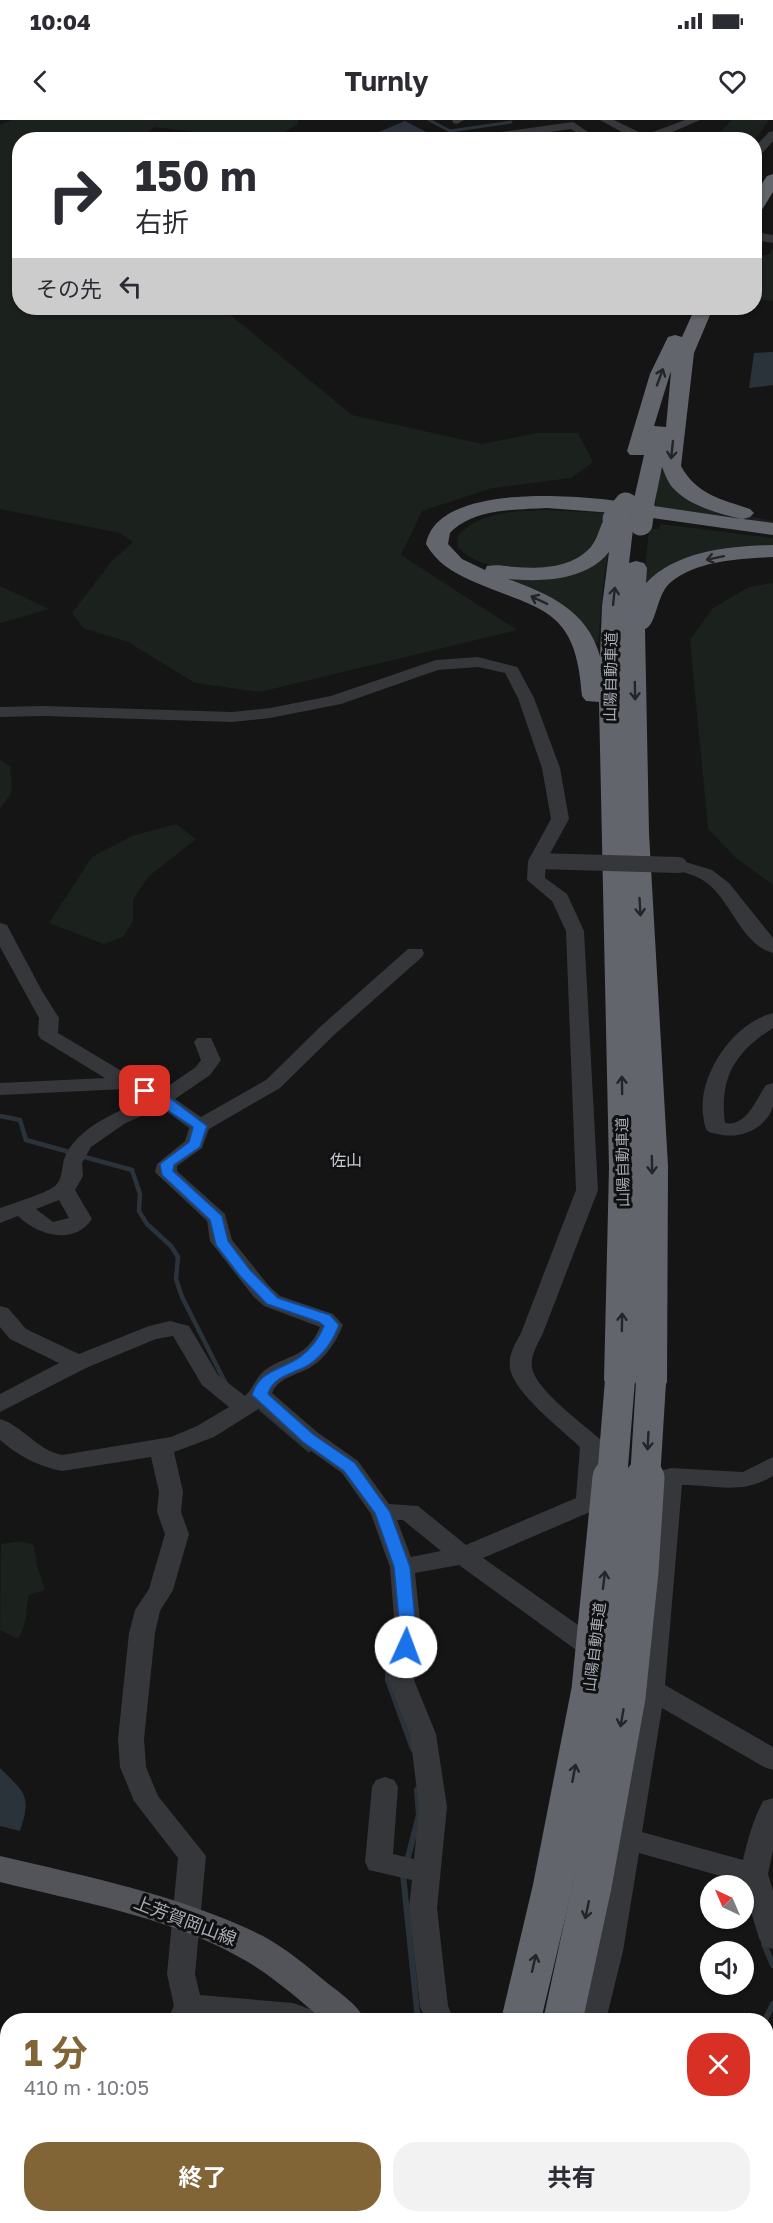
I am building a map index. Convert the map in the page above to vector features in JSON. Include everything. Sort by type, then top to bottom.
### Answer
[{"type":"highway","points":[[762,175],[773,159]]},
{"type":"highway","points":[[762,196],[773,179]]},
{"type":"highway","name":"山陽自動車道","points":[[565,2013],[592,1886],[626,1697],[639,1571],[635,1381],[624,1168],[612,845],[610,647],[613,606],[629,515],[636,453],[660,374],[687,315]]},
{"type":"highway","name":"山陽自動車道","points":[[523,2013],[552,1889],[591,1690],[605,1567],[635,1381],[653,1166],[636,833],[634,633],[636,572],[629,515],[685,350],[701,315]]},
{"type":"highway","points":[[685,350],[672,451],[671,466],[675,476],[681,484],[709,502],[728,510],[773,519]]},
{"type":"highway","points":[[612,845],[592,670],[588,651],[577,628],[547,603],[452,562],[437,546],[436,538],[440,530],[460,516],[474,510],[519,502],[546,502],[579,503],[773,532]]},
{"type":"highway","points":[[629,515],[595,555],[586,562],[556,572],[520,574],[477,567],[456,555],[448,540],[456,525],[477,515],[508,509],[549,506],[604,511],[773,532]]},
{"type":"highway","points":[[634,633],[643,621],[646,602],[652,589],[665,575],[690,564],[721,556],[773,551]]},
{"type":"main road","name":"上芳賀岡山線","points":[[0,1869],[134,1901],[187,1919],[252,1947],[303,1983],[339,2013]]},
{"type":"street","points":[[609,122],[626,120]]},
{"type":"street","points":[[663,132],[695,120]]},
{"type":"street","points":[[609,122],[630,132]]},
{"type":"street","points":[[499,132],[529,125],[573,125],[583,132]]},
{"type":"street","points":[[762,147],[773,134]]},
{"type":"street","points":[[0,712],[44,711],[232,717],[270,713],[335,700],[435,665],[478,662],[511,670],[526,698],[552,768],[561,819],[537,861],[536,880],[560,898],[575,931],[586,1190],[532,1333],[521,1355],[521,1370],[536,1394],[592,1445],[588,1502]]},
{"type":"street","points":[[537,861],[679,865],[713,878],[728,892],[748,923],[773,947]]},
{"type":"street","points":[[0,929],[32,991],[49,1018],[48,1035],[128,1083],[162,1099],[200,1126]]},
{"type":"street","points":[[0,1427],[23,1446],[47,1461],[63,1463],[183,1444],[224,1422],[253,1401],[274,1375],[305,1361],[326,1340],[332,1325],[325,1318],[272,1301],[261,1291],[221,1242],[217,1219],[166,1172],[167,1164],[195,1144],[200,1126],[273,1084],[327,1031],[415,953]]},
{"type":"street","points":[[773,1019],[747,1035],[721,1068],[715,1081],[713,1118],[715,1127],[727,1133],[736,1132],[748,1125],[773,1089]]},
{"type":"street","points":[[0,1216],[64,1190],[72,1176],[72,1163],[83,1143],[117,1120],[162,1099],[203,1071],[211,1060],[204,1042]]},
{"type":"street","points":[[0,1089],[128,1083]]},
{"type":"street","points":[[22,1208],[48,1229],[62,1229],[79,1222],[81,1219],[64,1190]]},
{"type":"street","points":[[0,1313],[18,1334],[78,1363]]},
{"type":"street","points":[[0,1404],[78,1363],[150,1333],[170,1328],[181,1331],[210,1380],[228,1396],[253,1401],[350,1467],[382,1512],[402,1567],[408,1630],[401,1680],[423,1734],[433,1807],[423,1908],[436,2013]]},
{"type":"street","points":[[161,1447],[171,1492],[169,1512],[177,1534],[160,1590],[148,1610],[142,1633],[131,1739],[134,1767],[147,1801],[192,1856],[181,1974],[184,2013]]},
{"type":"street","points":[[402,1567],[463,1556],[588,1502],[671,1476],[744,1480],[773,1465]]},
{"type":"street","points":[[593,2013],[609,1951],[652,1691],[671,1476]]},
{"type":"street","points":[[382,1512],[409,1512],[463,1556],[652,1691],[772,1766]]},
{"type":"street","points":[[385,1787],[379,1862],[427,1873]]},
{"type":"street","points":[[773,1808],[749,1873],[773,1938]]},
{"type":"street","points":[[627,1839],[749,1873]]},
{"type":"shaded area","points":[[12,120],[298,120],[298,124],[285,132],[198,132],[155,127],[148,132],[12,132],[12,315],[231,315],[352,415],[482,444],[537,433],[578,433],[593,462],[571,478],[492,488],[422,511],[401,555],[517,630],[260,692],[195,683],[128,642],[83,628],[72,613],[111,562],[133,542],[120,533],[0,509],[0,125]]},
{"type":"shaded area","points":[[731,120],[769,120],[761,132],[721,132]]},
{"type":"shaded area","points":[[405,121],[426,132],[379,132]]},
{"type":"shaded area","points":[[773,248],[773,301],[762,300],[762,256],[770,254]]},
{"type":"shaded area","points":[[773,352],[773,385],[749,388],[754,353]]},
{"type":"shaded area","points":[[659,470],[668,470],[734,513],[773,521],[773,526],[655,508]]},
{"type":"shaded area","points":[[547,510],[604,513],[600,532],[591,548],[578,559],[562,566],[524,571],[487,564],[458,548],[457,537],[466,528],[486,517],[510,512]]},
{"type":"shaded area","points":[[661,524],[773,538],[773,548],[743,550],[643,587],[649,529],[659,529]]},
{"type":"shaded area","points":[[608,555],[598,643],[592,642],[491,573],[513,577]]},
{"type":"shaded area","points":[[773,583],[773,885],[736,858],[708,829],[690,640],[713,608],[749,587]]},
{"type":"shaded area","points":[[0,586],[49,609],[0,623]]},
{"type":"shaded area","points":[[0,760],[10,766],[12,792],[0,809]]},
{"type":"shaded area","points":[[176,824],[196,839],[149,876],[133,899],[133,921],[123,937],[104,944],[49,923],[92,857],[132,836]]},
{"type":"shaded area","points":[[17,1542],[34,1546],[37,1566],[45,1590],[29,1595],[25,1623],[18,1639],[0,1630],[1,1544]]},
{"type":"shaded area","points":[[0,1768],[24,1795],[26,1802],[20,1831],[0,1826]]},
{"type":"waterway","points":[[429,120],[450,131],[511,122]]},
{"type":"waterway","points":[[0,1116],[20,1120],[26,1140],[73,1153]]},
{"type":"waterway","points":[[81,1156],[132,1170],[140,1194],[139,1211],[147,1224],[171,1246],[178,1257],[176,1279],[182,1297],[226,1384]]},
{"type":"waterway","points":[[261,1409],[309,1450]]},
{"type":"waterway","points":[[395,1631],[388,1665],[388,1680],[413,1749]]},
{"type":"waterway","points":[[407,1861],[419,1815],[417,1790]]},
{"type":"waterway","points":[[403,1874],[417,2013]]},
{"type":"waterway","points":[[764,1944],[773,1965]]},
{"type":"waterway","points":[[768,2013],[773,2004]]},
{"type":"district","name":"佐山","points":[[346,1160]]},
{"type":"route","points":[[145,1091],[162,1099],[200,1126],[199,1137],[195,1144],[167,1164],[166,1172],[217,1219],[221,1242],[245,1273],[272,1301],[325,1318],[332,1325],[326,1340],[305,1361],[274,1375],[262,1387],[260,1395],[309,1438],[350,1467],[382,1512],[402,1567],[408,1630],[406,1647]]}]
